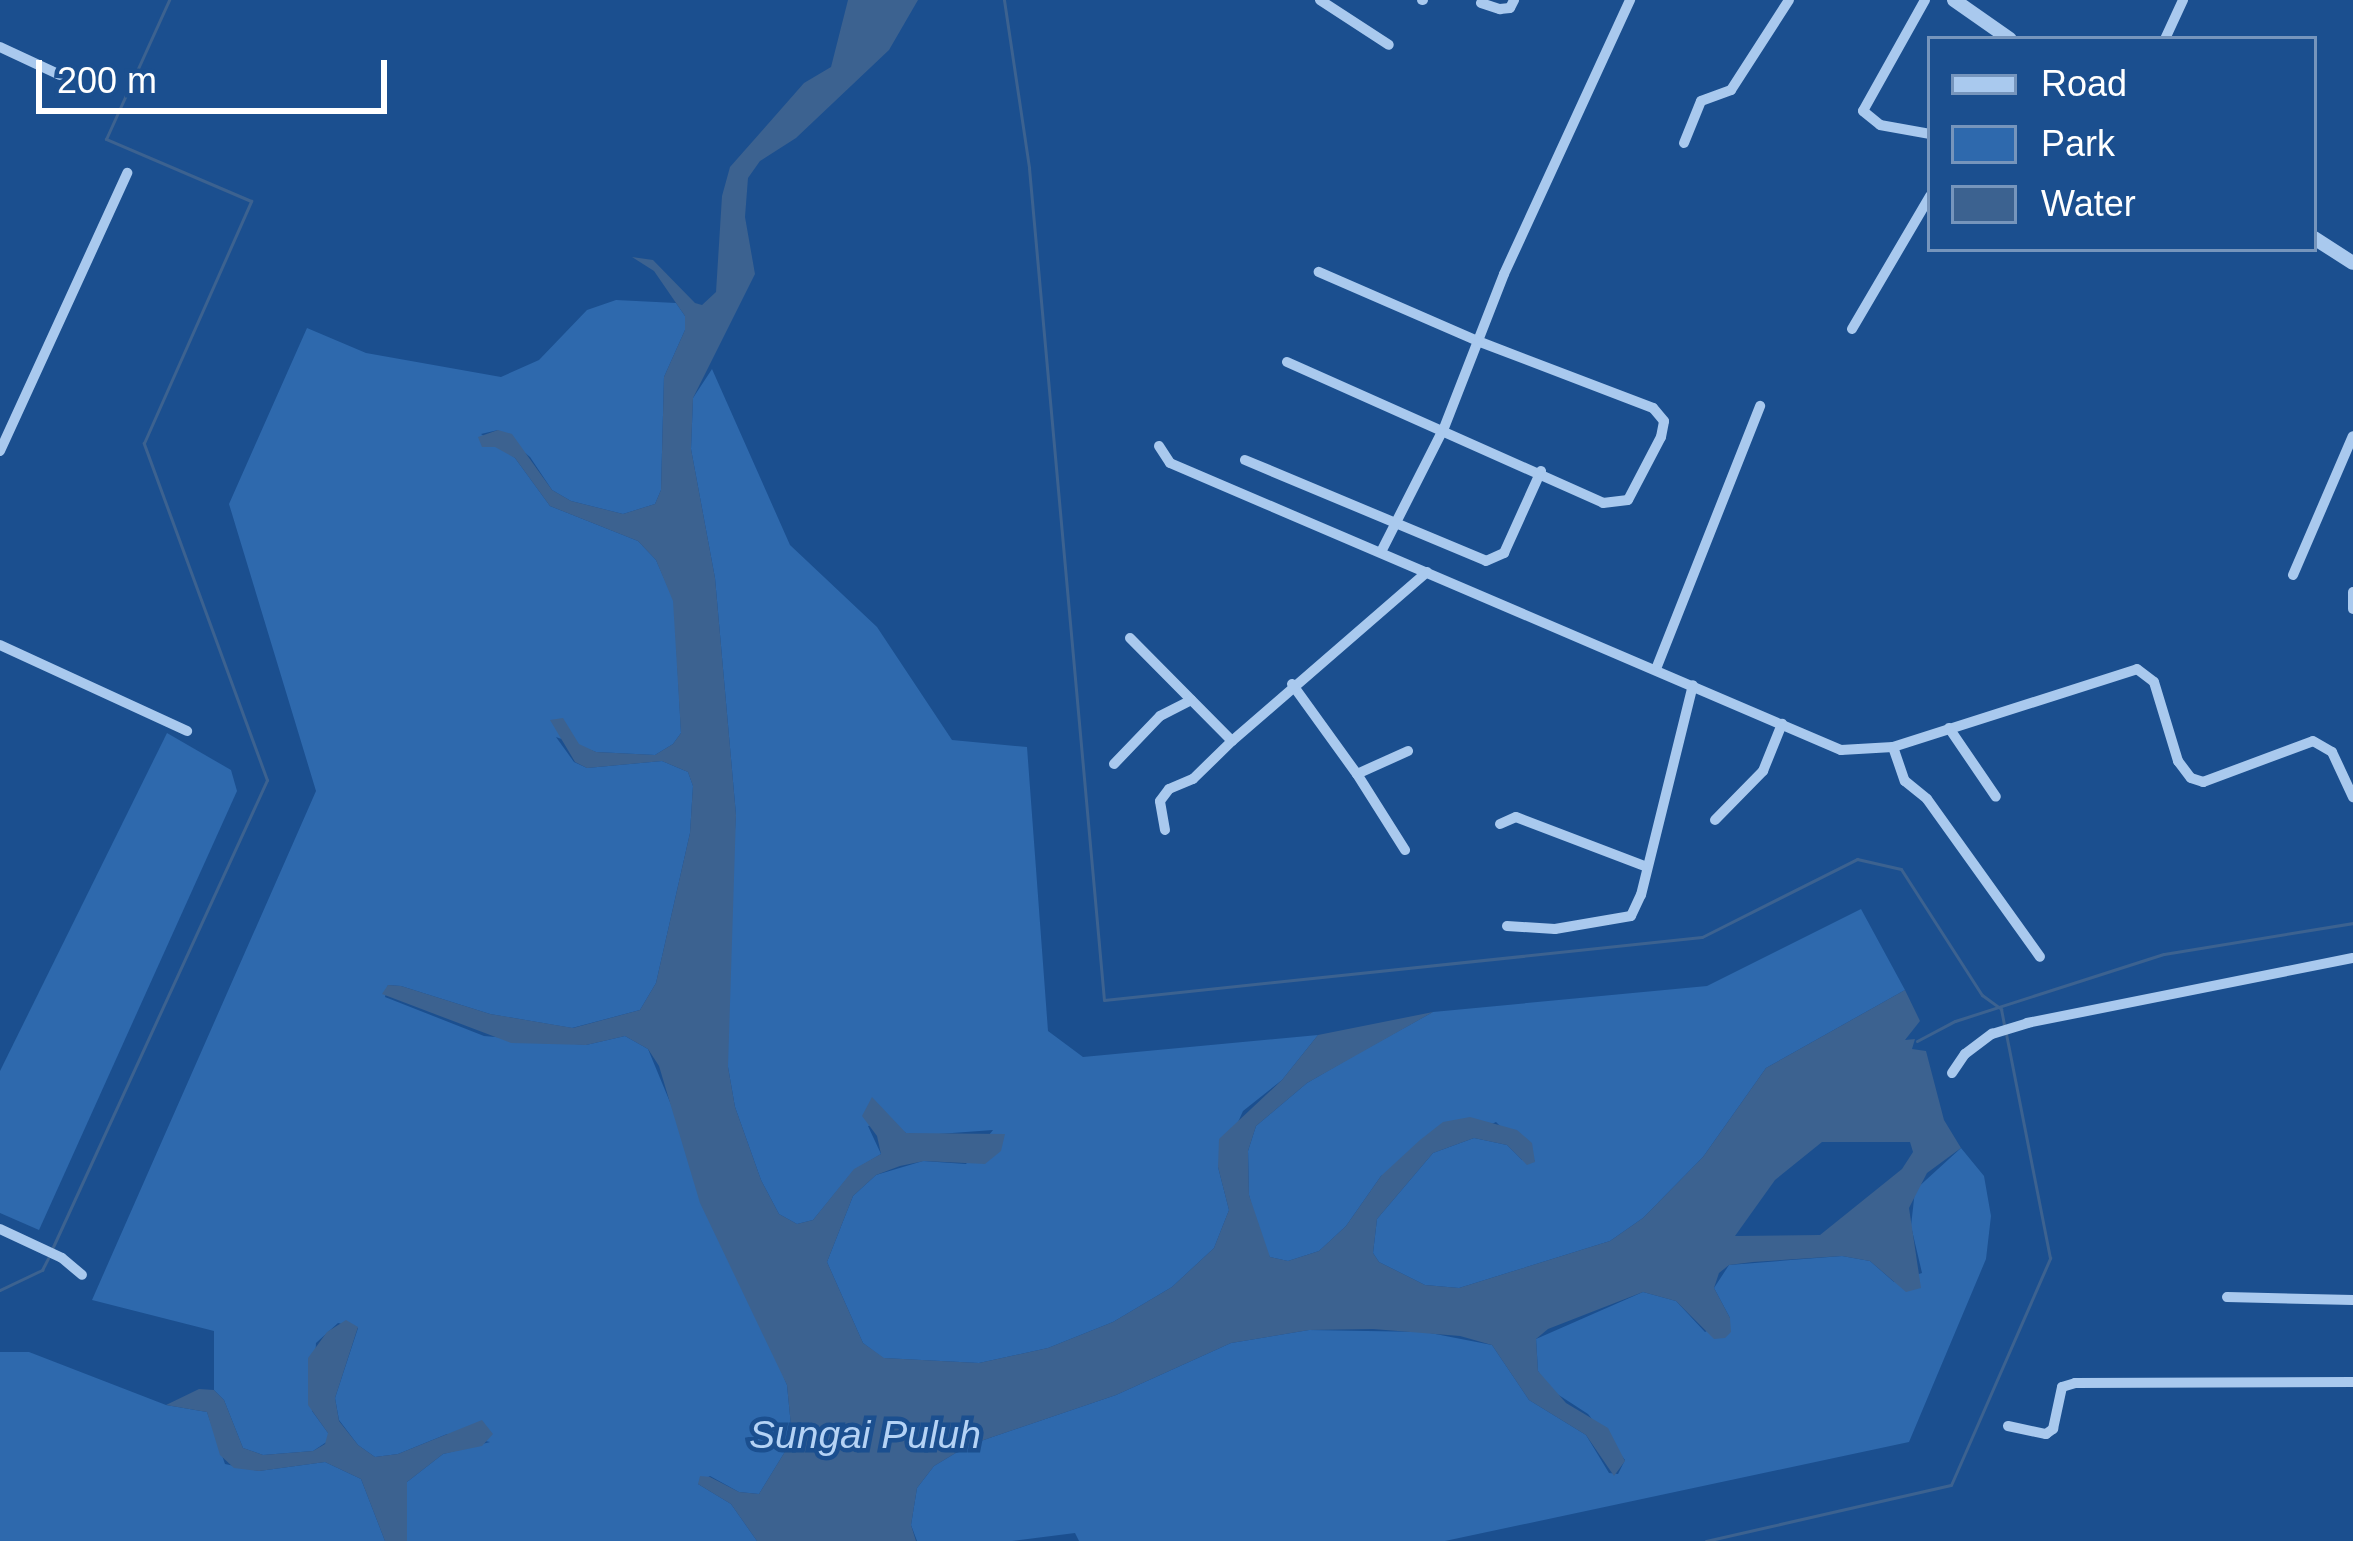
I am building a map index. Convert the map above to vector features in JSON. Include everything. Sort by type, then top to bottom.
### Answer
[{"type":"street","points":[[1320,0],[1389,46]]},
{"type":"street","points":[[1481,3],[1501,9],[1514,0]]},
{"type":"street","points":[[1381,552],[1444,428],[1504,274],[1630,0]]},
{"type":"street","points":[[1684,143],[1701,101],[1731,90],[1789,0]]},
{"type":"street","points":[[1925,0],[1863,111],[1880,125],[1927,133]]},
{"type":"street","points":[[1954,0],[2006,36]]},
{"type":"street","points":[[2165,36],[2183,0]]},
{"type":"street","points":[[0,47],[60,76]]},
{"type":"street","points":[[0,451],[128,173]]},
{"type":"street","points":[[1852,329],[1927,201]]},
{"type":"street","points":[[2317,240],[2353,262]]},
{"type":"street","points":[[1287,362],[1541,471],[1603,503],[1628,500],[1664,421],[1653,408],[1480,342],[1319,272]]},
{"type":"street","points":[[1656,669],[1760,406]]},
{"type":"street","points":[[2293,575],[2353,436]]},
{"type":"street","points":[[1159,446],[1169,463],[1841,750],[1893,747],[2137,669],[2154,682],[2178,761],[2191,778],[2203,782],[2313,741],[2332,752],[2353,797]]},
{"type":"street","points":[[1245,460],[1486,561],[1497,560],[1541,471]]},
{"type":"street","points":[[1165,830],[1160,801],[1169,789],[1193,779],[1292,684],[1427,572]]},
{"type":"street","points":[[2353,592],[2353,609]]},
{"type":"street","points":[[1130,638],[1232,741]]},
{"type":"street","points":[[0,645],[188,731]]},
{"type":"street","points":[[1292,684],[1358,774],[1405,850]]},
{"type":"street","points":[[1507,926],[1556,929],[1618,922],[1631,916],[1642,895],[1693,685]]},
{"type":"street","points":[[1114,764],[1160,716],[1191,700]]},
{"type":"street","points":[[1714,820],[1763,771],[1782,724]]},
{"type":"street","points":[[1949,728],[1996,797]]},
{"type":"street","points":[[1893,747],[1905,781],[1927,799],[2040,957]]},
{"type":"street","points":[[1358,774],[1408,751]]},
{"type":"street","points":[[1500,824],[1516,817],[1647,867]]},
{"type":"street","points":[[1952,1073],[1965,1054],[1992,1034],[2027,1023],[2353,958]]},
{"type":"street","points":[[0,1229],[62,1258],[82,1275]]},
{"type":"street","points":[[2228,1297],[2353,1300]]},
{"type":"street","points":[[2008,1426],[2046,1434],[2053,1429],[2062,1387],[2075,1383],[2353,1382]]},
{"type":"green space","points":[[616,300],[676,303],[685,316],[685,330],[664,377],[661,490],[655,504],[623,514],[571,501],[552,490],[530,457],[498,430],[481,434],[515,458],[550,506],[638,541],[656,560],[674,601],[681,733],[673,744],[655,755],[596,752],[556,737],[574,762],[587,768],[662,761],[688,772],[693,786],[690,833],[656,983],[640,1010],[572,1028],[490,1014],[401,986],[388,985],[385,997],[484,1036],[586,1045],[625,1036],[648,1049],[787,1385],[791,1426],[786,1450],[759,1494],[739,1492],[710,1476],[698,1484],[731,1504],[757,1541],[407,1541],[407,1482],[443,1454],[490,1442],[447,1434],[398,1454],[375,1457],[358,1445],[339,1420],[335,1398],[358,1328],[338,1323],[316,1343],[312,1411],[328,1433],[328,1441],[313,1451],[263,1455],[243,1448],[224,1400],[214,1390],[214,1331],[92,1300],[316,791],[229,504],[307,328],[366,353],[501,377],[539,360],[587,310]]},
{"type":"green space","points":[[712,369],[790,545],[877,627],[952,740],[1027,747],[1048,1031],[1083,1057],[1318,1035],[1282,1080],[1243,1111],[1218,1167],[1229,1210],[1214,1248],[1172,1287],[1113,1322],[1048,1348],[979,1363],[883,1358],[863,1343],[827,1262],[853,1196],[876,1175],[923,1161],[966,1164],[993,1130],[925,1135],[906,1133],[891,1123],[868,1126],[881,1154],[854,1170],[813,1220],[797,1224],[779,1214],[761,1180],[735,1107],[728,1067],[728,933],[736,815],[715,578],[691,449],[693,398]]},
{"type":"green space","points":[[167,733],[231,770],[237,791],[39,1230],[0,1213],[0,1071]]},
{"type":"green space","points":[[1861,909],[1905,990],[1766,1068],[1703,1157],[1643,1218],[1610,1241],[1459,1288],[1425,1285],[1379,1262],[1373,1253],[1377,1219],[1433,1153],[1474,1138],[1507,1145],[1522,1160],[1535,1161],[1496,1122],[1381,1176],[1346,1226],[1319,1251],[1288,1261],[1270,1257],[1262,1244],[1249,1195],[1248,1151],[1256,1126],[1307,1083],[1357,1054],[1433,1012],[1707,986]]},
{"type":"green space","points":[[1961,1148],[1984,1176],[1991,1216],[1986,1259],[1909,1442],[1445,1541],[1079,1541],[1075,1533],[1012,1541],[917,1541],[911,1525],[917,1488],[934,1466],[969,1445],[1116,1395],[1231,1343],[1309,1330],[1425,1332],[1492,1345],[1529,1400],[1586,1435],[1609,1473],[1618,1474],[1625,1460],[1588,1414],[1551,1390],[1538,1371],[1536,1339],[1643,1292],[1676,1301],[1705,1332],[1730,1318],[1714,1288],[1729,1265],[1842,1256],[1870,1261],[1894,1282],[1922,1273],[1911,1226],[1915,1190]]},
{"type":"green space","points":[[0,1352],[29,1352],[166,1405],[207,1412],[225,1464],[259,1471],[325,1462],[361,1479],[385,1541],[0,1541]]},
{"type":"water","name":"Sungai Puluh","points":[[848,0],[918,0],[889,50],[796,138],[760,161],[748,178],[745,217],[755,274],[693,398],[691,449],[715,578],[736,815],[728,1067],[735,1107],[761,1180],[779,1214],[797,1224],[813,1220],[854,1169],[881,1154],[877,1136],[862,1116],[872,1097],[906,1133],[1005,1134],[1001,1151],[985,1164],[924,1161],[900,1166],[876,1175],[853,1196],[827,1262],[863,1343],[884,1358],[979,1363],[1048,1348],[1113,1322],[1172,1287],[1214,1248],[1229,1210],[1218,1167],[1219,1139],[1282,1080],[1318,1035],[1433,1012],[1307,1083],[1256,1126],[1248,1151],[1249,1195],[1270,1257],[1288,1261],[1319,1251],[1346,1226],[1381,1176],[1420,1140],[1443,1122],[1470,1117],[1517,1130],[1532,1143],[1535,1162],[1527,1165],[1507,1145],[1474,1138],[1433,1153],[1377,1219],[1373,1253],[1379,1262],[1425,1285],[1459,1288],[1610,1241],[1643,1218],[1703,1157],[1766,1068],[1905,990],[1920,1021],[1905,1040],[1915,1039],[1912,1049],[1926,1051],[1944,1120],[1961,1148],[1927,1173],[1909,1208],[1921,1288],[1906,1292],[1870,1261],[1842,1256],[1753,1262],[1729,1265],[1719,1273],[1714,1288],[1730,1318],[1731,1332],[1725,1338],[1714,1339],[1676,1301],[1643,1292],[1548,1329],[1536,1339],[1538,1371],[1566,1403],[1608,1428],[1625,1461],[1614,1476],[1586,1435],[1529,1400],[1492,1345],[1460,1336],[1373,1329],[1309,1330],[1231,1343],[1116,1395],[969,1445],[934,1466],[917,1488],[911,1525],[916,1541],[757,1541],[731,1504],[698,1484],[700,1476],[710,1477],[739,1492],[759,1494],[786,1450],[791,1426],[787,1385],[700,1203],[659,1066],[648,1049],[625,1036],[586,1045],[511,1043],[382,994],[388,985],[401,986],[490,1014],[573,1028],[640,1010],[656,983],[690,833],[693,786],[688,772],[662,761],[587,768],[575,762],[550,720],[563,718],[579,744],[596,752],[655,755],[673,744],[681,733],[673,601],[656,560],[638,541],[550,506],[515,458],[495,447],[482,447],[478,437],[498,430],[512,434],[552,490],[571,501],[623,514],[655,504],[661,490],[664,377],[685,330],[685,316],[654,271],[632,257],[653,260],[695,303],[702,305],[716,292],[722,196],[730,167],[804,83],[831,67]],"holes":[[[1822,1142],[1910,1142],[1913,1152],[1902,1169],[1820,1235],[1735,1236],[1775,1180]]]},
{"type":"water","points":[[346,1320],[358,1327],[335,1398],[339,1421],[358,1445],[375,1457],[398,1454],[482,1420],[493,1434],[482,1446],[443,1454],[407,1482],[407,1541],[385,1541],[361,1479],[325,1462],[259,1471],[234,1468],[220,1455],[207,1412],[166,1405],[199,1389],[214,1390],[224,1400],[243,1448],[263,1455],[313,1451],[325,1444],[328,1433],[308,1405],[308,1358],[327,1332]]},
{"type":"waterway","points":[[52,1249],[267,780],[144,443],[251,201],[106,139],[169,0]]},
{"type":"waterway","points":[[1004,0],[1029,168],[1104,1000],[1702,937],[1857,859],[1901,869],[1982,995],[2001,1009],[2004,1024]]},
{"type":"waterway","points":[[1917,1041],[1955,1021],[2164,954],[2353,923]]},
{"type":"waterway","points":[[1706,1541],[1951,1485],[2050,1258],[2006,1034]]},
{"type":"waterway","points":[[0,1290],[42,1270],[48,1258]]}]
